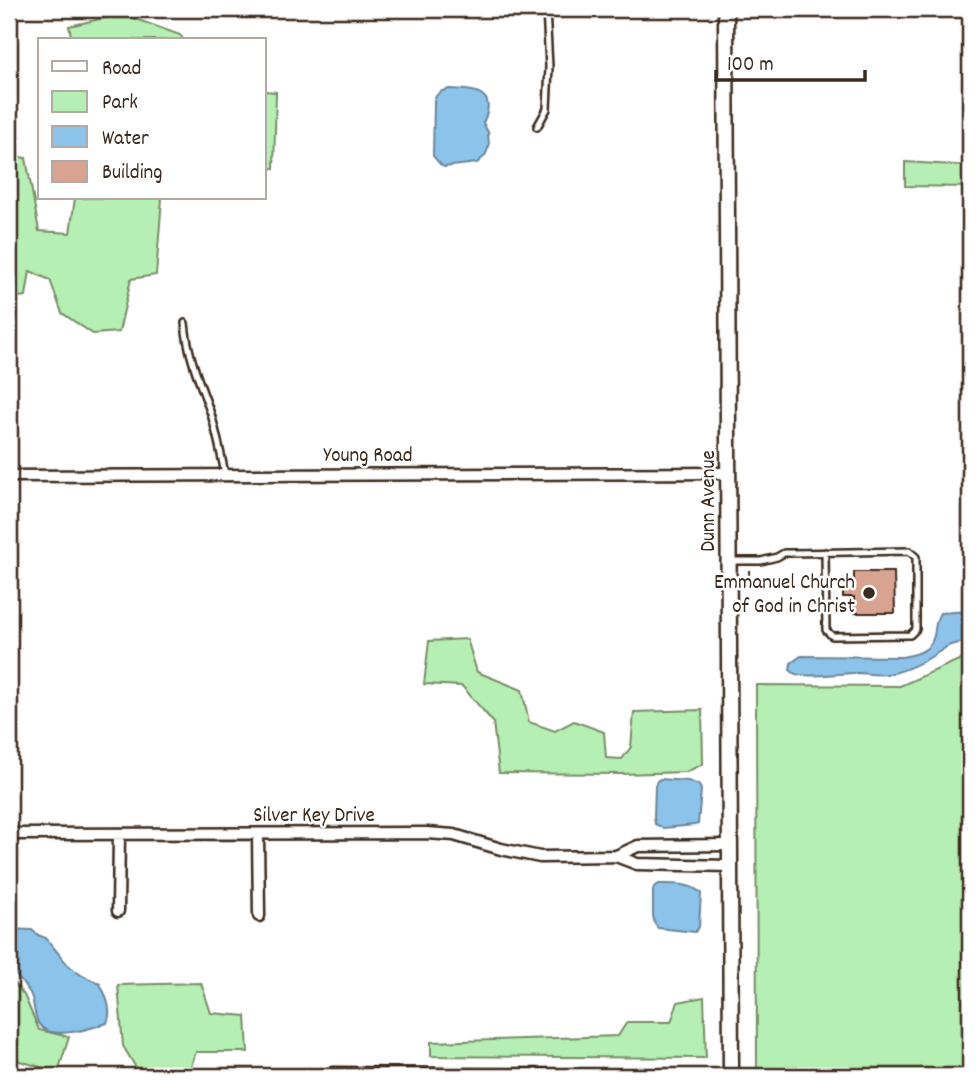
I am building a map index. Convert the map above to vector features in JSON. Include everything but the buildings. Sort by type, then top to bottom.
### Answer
[{"type":"main road","name":"Dunn Avenue","points":[[726,9],[731,1076]]},
{"type":"street","name":"Young Road","points":[[9,476],[728,473]]},
{"type":"street","name":"Silver Key Drive","points":[[9,834],[427,833],[454,835],[540,857],[616,856],[637,864],[730,866]]},
{"type":"street","points":[[118,911],[119,834]]},
{"type":"street","points":[[258,834],[259,916]]},
{"type":"street","name":"Silver Key Drive","points":[[616,856],[638,846],[730,845]]},
{"type":"street","points":[[333,1073],[631,1076]]},
{"type":"lane","points":[[537,127],[547,109],[549,66],[546,9]]},
{"type":"lane","points":[[185,323],[191,361],[212,418],[225,474]]},
{"type":"lane","points":[[728,561],[761,561],[784,553],[825,552],[909,551],[916,557],[916,629],[910,635],[832,636],[826,630],[825,552]]},
{"type":"lane","points":[[204,1073],[333,1073]]},
{"type":"path","points":[[748,577],[749,570]]},
{"type":"green space","points":[[122,14],[182,38],[72,38],[69,26]]},
{"type":"green space","points":[[266,91],[276,92],[274,168],[266,169]]},
{"type":"green space","points":[[9,156],[26,158],[39,231],[70,233],[75,200],[162,200],[156,275],[131,279],[119,332],[93,334],[62,313],[50,280],[30,271],[26,296],[9,298]]},
{"type":"green space","points":[[905,162],[970,166],[970,187],[905,186]]},
{"type":"green space","points":[[467,639],[477,672],[522,690],[529,722],[555,731],[574,721],[604,732],[606,758],[622,759],[631,747],[634,712],[702,710],[703,764],[686,772],[499,773],[493,722],[462,686],[424,684],[429,641]]},
{"type":"green space","points":[[970,655],[970,1076],[757,1076],[756,685],[900,686]]},
{"type":"green space","points":[[9,977],[24,995],[39,1030],[69,1037],[58,1072],[9,1058]]},
{"type":"green space","points":[[201,983],[211,1013],[246,1016],[248,1052],[196,1052],[188,1076],[141,1076],[123,1046],[118,985]]},
{"type":"green space","points":[[704,997],[706,1058],[431,1056],[431,1042],[618,1036],[627,1022],[671,1022],[678,1002]]},
{"type":"water","points":[[449,89],[469,90],[486,98],[488,104],[483,123],[488,132],[489,146],[485,156],[477,163],[444,167],[433,156],[434,101],[439,93]]},
{"type":"water","points":[[970,611],[970,640],[948,646],[904,670],[883,674],[815,676],[797,674],[790,670],[791,663],[801,656],[902,657],[914,654],[925,650],[932,642],[940,613]]},
{"type":"water","points":[[660,779],[688,781],[699,785],[701,790],[698,824],[663,828],[655,824],[655,786]]},
{"type":"water","points":[[659,884],[687,886],[701,893],[699,927],[695,932],[658,928],[655,924],[653,890]]},
{"type":"water","points":[[9,929],[32,930],[46,938],[67,964],[100,984],[109,1008],[107,1023],[72,1032],[61,1033],[44,1029],[37,1020],[30,993],[9,963]]},
{"type":"place","name":"Emmanuel Church of God in Christ","points":[[869,593]]}]
